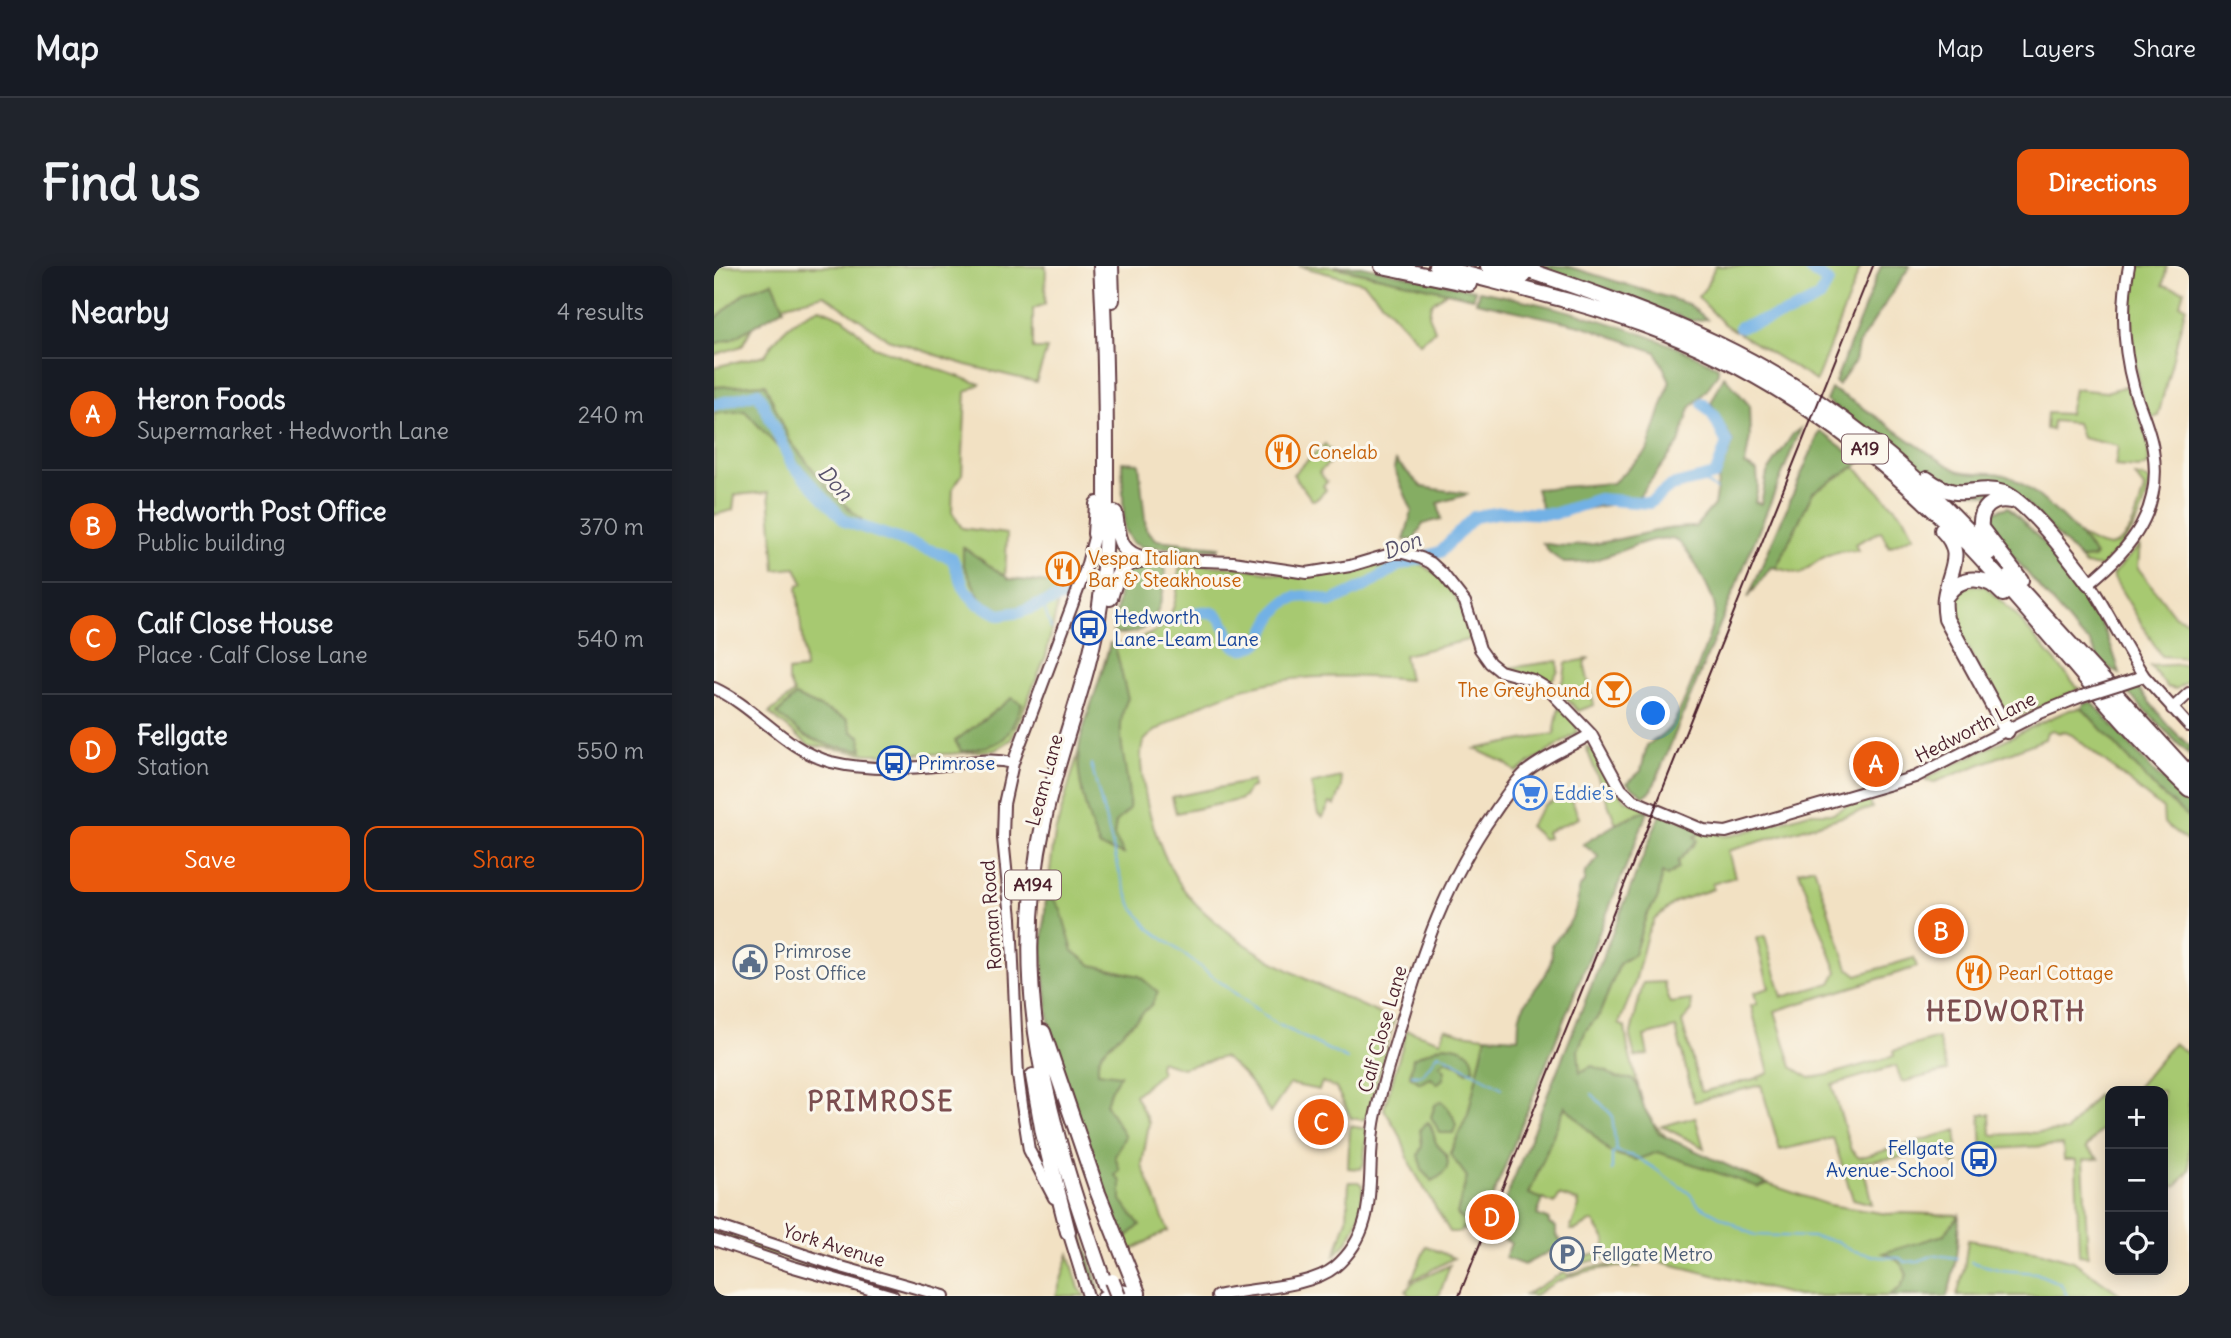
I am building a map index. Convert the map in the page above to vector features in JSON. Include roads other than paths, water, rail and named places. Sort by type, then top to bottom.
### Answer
[{"type":"highway","name":"Leam Lane","points":[[1101,266],[1105,352],[1106,604]]},
{"type":"highway","name":"Leam Lane","points":[[1107,1290],[1058,1107],[1043,1032],[1038,942],[1044,864],[1106,604],[1115,513],[1111,266]]},
{"type":"highway","points":[[1382,266],[1584,306]]},
{"type":"highway","name":"A19","points":[[1436,266],[1584,306],[1670,335],[1735,366],[1867,444],[1963,540],[2122,721],[2189,789]]},
{"type":"highway","name":"A19","points":[[1488,266],[1606,299],[1675,324],[1721,345],[1803,393],[1940,500],[2189,774]]},
{"type":"highway","points":[[1515,266],[1606,299]]},
{"type":"highway","points":[[1095,534],[1105,352]]},
{"type":"highway","points":[[2007,731],[1946,619],[1944,598],[1956,553],[1951,539],[1881,471],[1867,444],[1885,444],[1928,480],[1945,490],[1954,493],[2003,493],[2019,503],[2063,548],[2089,583]]},
{"type":"highway","points":[[2019,503],[1994,501],[1983,512],[1981,528],[2027,587],[2033,604]]},
{"type":"highway","name":"A194","points":[[1115,513],[1119,538],[1124,548],[1132,555],[1145,559]]},
{"type":"highway","name":"A194","points":[[1106,604],[1123,567],[1145,559]]},
{"type":"highway","points":[[1944,598],[1958,582],[1977,578],[1994,584],[2066,658]]},
{"type":"highway","name":"Leam Lane","points":[[1096,651],[1044,818],[1036,862],[1030,927],[1032,1012],[1040,1068],[1073,1194],[1107,1290],[1118,1296]]},
{"type":"highway","name":"A194","points":[[1032,1012],[1029,1043],[1034,1084],[1043,1133],[1068,1232]]},
{"type":"highway","name":"A194","points":[[1043,1032],[1098,1193],[1142,1295]]},
{"type":"street","points":[[2129,266],[2124,308],[2126,347],[2133,386],[2153,449],[2154,488],[2148,511],[2135,538],[2113,563],[2089,583],[2144,676],[2189,726]]},
{"type":"street","name":"Roman Road","points":[[1088,1296],[1068,1232],[1048,1183],[1029,1150],[1018,1075],[1011,918],[1003,838],[1004,804],[1013,763],[1085,570],[1095,534]]},
{"type":"street","name":"Hedworth Lane","points":[[1145,559],[1233,562],[1307,573],[1350,566],[1394,553],[1410,554],[1431,563],[1443,573],[1465,602],[1480,649],[1490,663],[1505,673],[1541,684],[1591,734],[1621,789],[1633,800],[1704,830],[1726,832],[1915,777],[2082,696],[2144,676]]},
{"type":"street","points":[[714,688],[737,702],[793,746],[832,762],[892,768],[989,760],[1013,763]]},
{"type":"street","points":[[2172,709],[2189,693]]},
{"type":"street","name":"Calf Close Lane","points":[[1217,1296],[1299,1283],[1333,1269],[1354,1247],[1368,1213],[1375,1120],[1386,1076],[1429,934],[1444,900],[1477,839],[1517,781],[1546,757],[1591,734]]},
{"type":"street","name":"York Avenue","points":[[714,1225],[838,1266],[944,1296]]},
{"type":"street","name":"York Avenue","points":[[714,1240],[893,1296]]},
{"type":"street","points":[[834,1279],[838,1266]]},
{"type":"street","points":[[1107,1290],[1142,1295]]},
{"type":"waterway","name":"Don","points":[[1740,327],[1791,312],[1819,298],[1828,282],[1811,270],[1810,266]]},
{"type":"waterway","name":"Don","points":[[714,405],[758,393],[792,464],[845,521],[952,558],[965,590],[977,603],[1000,615],[1020,612],[1064,596]]},
{"type":"waterway","name":"Don","points":[[1177,619],[1198,612],[1212,613],[1220,619],[1234,644],[1241,648],[1253,646],[1261,639],[1271,618],[1284,603],[1309,596],[1331,602],[1371,583],[1399,565],[1440,552],[1474,517],[1501,512],[1554,514],[1599,499],[1649,503],[1671,486],[1715,475],[1727,443],[1713,415],[1703,404]]},
{"type":"waterway","points":[[1700,480],[1716,489]]},
{"type":"waterway","points":[[1043,604],[1051,629]]},
{"type":"waterway","points":[[1091,764],[1120,874],[1132,906],[1149,928],[1273,1022],[1347,1059]]},
{"type":"waterway","points":[[1412,1075],[1422,1075],[1439,1053],[1502,1088]]},
{"type":"waterway","points":[[1592,1094],[1612,1115],[1616,1151],[1636,1157],[1651,1166],[1689,1193],[1699,1205],[1748,1232],[1755,1235],[1812,1237],[1837,1241],[1850,1250],[1879,1257],[1900,1258],[1905,1262],[1935,1255],[1957,1258]]},
{"type":"waterway","points":[[1612,1171],[1614,1152]]},
{"type":"waterway","points":[[1971,1262],[2001,1270],[2036,1273],[2061,1284],[2067,1296]]},
{"type":"railway","points":[[1459,1296],[1873,266]]},
{"type":"place","name":"Conelab","points":[[1283,452]]},
{"type":"place","name":"Vespa Italian Bar & Steakhouse","points":[[1063,569]]},
{"type":"place","name":"Hedworth Lane-Leam Lane","points":[[1089,628]]},
{"type":"place","name":"The Greyhound","points":[[1614,690]]},
{"type":"place","name":"Primrose","points":[[894,763]]},
{"type":"place","name":"Heron Foods","points":[[1876,764]]},
{"type":"place","name":"Eddie's","points":[[1530,793]]},
{"type":"place","name":"Hedworth Post Office","points":[[1941,931]]},
{"type":"place","name":"Primrose Post Office","points":[[750,962]]},
{"type":"place","name":"Pearl Cottage","points":[[1974,973]]},
{"type":"place","name":"Calf Close House","points":[[1321,1122]]},
{"type":"place","name":"Fellgate Avenue-School","points":[[1979,1159]]},
{"type":"place","name":"Fellgate","points":[[1492,1217]]},
{"type":"place","name":"Fellgate Metro","points":[[1567,1254]]},
{"type":"district","name":"HEDWORTH","points":[[2006,1012]]},
{"type":"district","name":"PRIMROSE","points":[[881,1102]]}]
